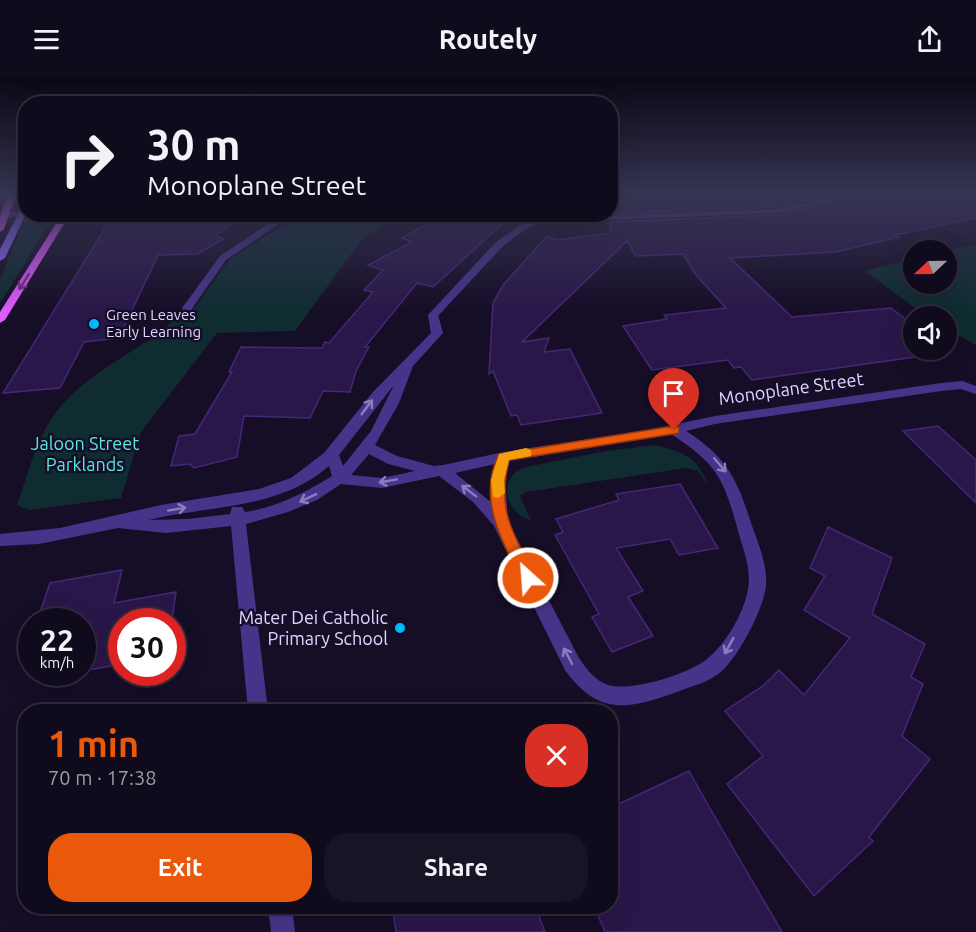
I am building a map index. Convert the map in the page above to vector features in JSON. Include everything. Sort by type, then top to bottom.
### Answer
[{"type":"main road","points":[[0,258],[13,232]]},
{"type":"main road","points":[[0,320],[55,232]]},
{"type":"street","points":[[187,308],[223,258],[262,232]]},
{"type":"street","points":[[0,540],[120,523],[159,512],[236,500],[270,492],[304,477],[332,453],[373,400],[437,333],[433,315],[450,299],[481,260],[515,232]]},
{"type":"street","points":[[120,523],[158,528],[237,519],[294,504],[341,479],[369,448],[385,422],[408,364]]},
{"type":"street","name":"Monoplane Street","points":[[341,479],[382,483],[504,457],[674,430],[715,420],[941,387],[962,385],[976,390]]},
{"type":"street","points":[[436,470],[478,498],[500,522],[572,664],[593,689],[612,697],[637,696],[707,670],[723,657],[753,601],[757,574],[731,482],[725,469],[700,446],[674,430]]},
{"type":"street","points":[[332,453],[369,448]]},
{"type":"street","name":"Monoplane Street","points":[[369,448],[393,460],[436,470]]},
{"type":"street","points":[[332,453],[341,479]]},
{"type":"street","points":[[500,522],[498,480],[504,457]]},
{"type":"street","points":[[236,500],[257,704]]},
{"type":"street","points":[[281,914],[283,932]]},
{"type":"green space","points":[[20,232],[44,232],[0,303],[0,279]]},
{"type":"green space","name":"Jaloon Street Parklands","points":[[273,232],[373,232],[362,239],[295,331],[217,333],[141,432],[121,498],[29,510],[17,505],[40,439],[61,406],[85,383],[155,336],[184,311],[195,307],[229,260]]},
{"type":"green space","points":[[976,244],[976,345],[957,335],[957,306],[912,306],[865,271],[903,262],[903,294],[957,294],[957,249]]},
{"type":"green space","points":[[656,445],[683,454],[695,462],[708,486],[698,471],[686,468],[526,492],[520,496],[531,520],[524,518],[513,509],[507,495],[509,481],[513,475],[526,467],[606,451]]},
{"type":"building","points":[[103,232],[221,232],[215,236],[224,239],[197,254],[158,255],[119,338],[84,342],[60,388],[3,393]]},
{"type":"building","points":[[413,232],[493,232],[433,287],[417,283],[365,347],[369,347],[356,371],[350,392],[323,391],[310,418],[244,416],[237,457],[194,468],[190,464],[171,466],[179,436],[195,434],[232,372],[229,372],[241,347],[322,348],[325,342],[329,343],[373,292],[364,290],[383,270],[368,265],[412,242],[402,238]]},
{"type":"building","points":[[610,232],[910,232],[895,235],[899,237],[835,252],[730,258],[792,317],[891,308],[903,317],[903,359],[752,380],[741,367],[734,368],[728,360],[652,370],[623,326],[667,319],[664,315],[726,308],[696,275],[683,254],[636,256],[627,241],[522,342],[549,338],[544,352],[570,349],[602,413],[521,425],[517,415],[511,416],[493,371],[489,374],[493,303],[504,284],[547,236],[558,240]]},
{"type":"building","points":[[938,426],[976,460],[976,503],[903,431]]},
{"type":"building","points":[[680,484],[718,548],[679,555],[670,539],[616,548],[643,591],[628,597],[653,636],[612,652],[592,617],[599,614],[555,535],[563,532],[556,519],[619,500],[616,494]]},
{"type":"building","points":[[828,527],[892,558],[872,614],[925,644],[911,677],[923,684],[902,736],[930,759],[869,837],[873,841],[814,896],[727,784],[763,756],[725,711],[764,685],[779,670],[804,695],[850,638],[804,610],[825,576],[810,568]]},
{"type":"building","points":[[122,570],[114,603],[176,592],[174,608],[108,608],[108,666],[96,669],[96,608],[41,608],[50,583]]},
{"type":"building","points":[[689,771],[782,932],[605,932],[597,914],[618,914],[618,804]]},
{"type":"building","points":[[393,914],[538,914],[545,932],[396,932]]},
{"type":"slow traffic","points":[[498,493],[498,480],[504,457],[526,453]]},
{"type":"place","name":"Green Leaves Early Learning","points":[[94,324]]},
{"type":"place","name":"Mater Dei Catholic Primary School","points":[[400,628]]},
{"type":"route","points":[[528,578],[500,522],[498,480],[504,457],[674,430]]}]
